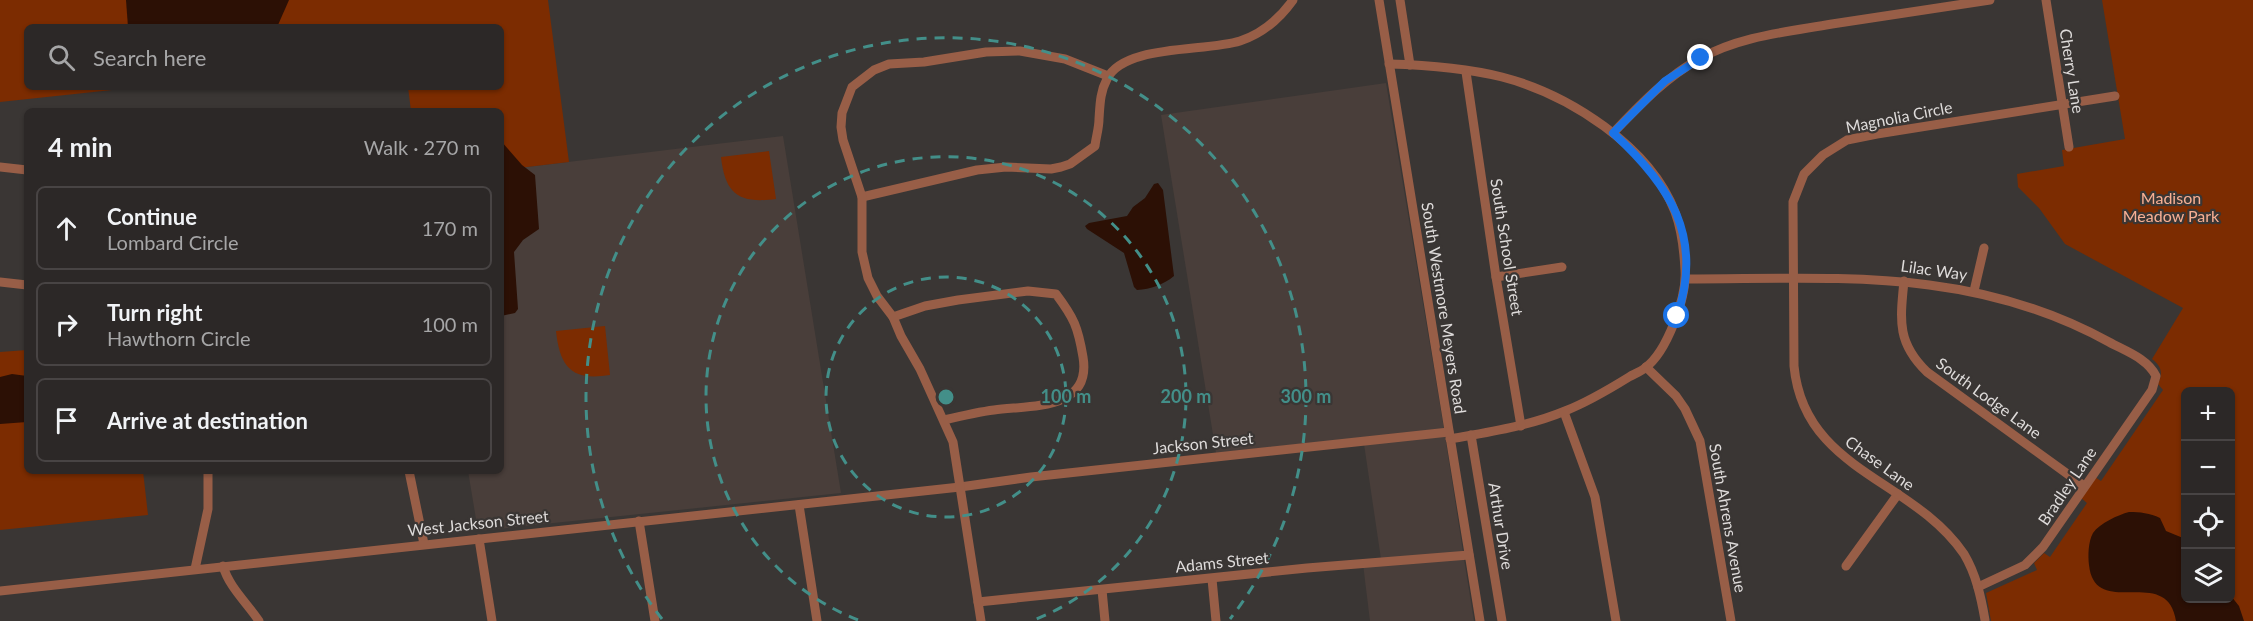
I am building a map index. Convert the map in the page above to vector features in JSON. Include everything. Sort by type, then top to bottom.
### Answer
[{"type":"street","points":[[862,197],[977,170],[1006,167],[1051,169],[1070,164],[1095,146],[1100,122],[1100,102],[1108,76],[1126,62],[1140,55],[1217,46],[1242,40],[1254,35],[1282,16],[1293,0]]},
{"type":"street","name":"South Westmore Meyers Road","points":[[1379,0],[1480,621]]},
{"type":"street","points":[[1400,0],[1410,65]]},
{"type":"street","points":[[1613,133],[1646,98],[1673,76],[1701,58],[1734,43],[1776,33],[1990,0]]},
{"type":"street","name":"Cherry Lane","points":[[2046,0],[2069,147]]},
{"type":"street","points":[[981,621],[953,442],[920,369],[893,317],[873,289],[864,265],[862,197],[842,134],[841,120],[844,104],[852,87],[879,67],[986,52],[1020,51],[1047,55],[1108,76]]},
{"type":"street","points":[[1389,64],[1503,78],[1544,92],[1588,116],[1613,133],[1651,170],[1676,213],[1683,240],[1686,279],[1673,327],[1646,367]]},
{"type":"street","name":"South School Street","points":[[1466,72],[1521,426]]},
{"type":"street","name":"Magnolia Circle","points":[[1793,279],[1793,202],[1804,174],[1830,149],[1847,140],[1866,136],[2115,96]]},
{"type":"street","points":[[0,167],[24,170]]},
{"type":"street","points":[[1974,291],[1984,248]]},
{"type":"street","points":[[1496,276],[1562,267]]},
{"type":"street","name":"Lilac Way","points":[[1686,279],[1871,278],[1974,291],[2020,303],[2078,326],[2144,362],[2150,366],[2156,376]]},
{"type":"street","name":"Chase Lane","points":[[1793,279],[1794,373],[1803,409],[1813,426],[1840,453],[1931,518],[1952,539],[1965,556],[1978,587],[1985,620]]},
{"type":"street","name":"South Lodge Lane","points":[[1904,281],[1901,326],[1906,346],[1918,364],[2084,486]]},
{"type":"street","points":[[0,282],[24,285]]},
{"type":"street","points":[[893,317],[938,303],[1028,291],[1056,294],[1077,326],[1084,362],[1083,376],[1077,390],[1065,399],[1056,403],[981,411],[944,420]]},
{"type":"street","name":"Jackson Street","points":[[960,487],[1041,476],[1450,435],[1471,435],[1521,426],[1564,412],[1611,389],[1646,367]]},
{"type":"street","name":"South Ahrens Avenue","points":[[1646,367],[1676,396],[1692,422],[1700,441],[1731,621]]},
{"type":"street","name":"Bradley Lane","points":[[1978,587],[2032,560],[2043,547],[2152,390],[2156,376]]},
{"type":"street","points":[[1564,412],[1595,497],[1616,621]]},
{"type":"street","name":"Arthur Drive","points":[[1471,435],[1502,621]]},
{"type":"street","points":[[195,569],[208,509],[208,474]]},
{"type":"street","points":[[410,474],[424,544]]},
{"type":"street","name":"West Jackson Street","points":[[0,591],[960,487]]},
{"type":"street","points":[[1846,566],[1898,494]]},
{"type":"street","points":[[799,505],[817,621]]},
{"type":"street","points":[[639,521],[655,621]]},
{"type":"street","points":[[478,539],[492,621]]},
{"type":"street","name":"Adams Street","points":[[978,602],[1307,568],[1469,555]]},
{"type":"street","points":[[223,566],[227,579],[259,621]]},
{"type":"street","points":[[1212,579],[1216,621]]},
{"type":"street","points":[[1102,590],[1106,621]]},
{"type":"shaded area","points":[[126,0],[289,0],[278,24],[128,24]]},
{"type":"shaded area","points":[[1386,83],[1444,429],[1216,453],[1161,115]]},
{"type":"shaded area","points":[[783,136],[841,493],[478,531],[468,474],[504,474],[504,170]]},
{"type":"shaded area","points":[[504,144],[522,165],[535,175],[539,229],[523,240],[514,252],[518,309],[515,313],[504,315]]},
{"type":"shaded area","points":[[1158,183],[1163,190],[1174,276],[1157,286],[1137,290],[1134,287],[1124,253],[1085,226],[1089,223],[1127,216],[1133,207],[1145,198],[1154,184]]},
{"type":"shaded area","points":[[12,374],[24,376],[24,422],[0,424],[0,377]]},
{"type":"shaded area","points":[[1445,436],[1463,552],[1381,559],[1364,444]]},
{"type":"shaded area","points":[[2129,512],[2145,513],[2160,518],[2166,531],[2181,537],[2181,603],[2235,603],[2235,601],[2244,621],[2176,621],[2170,604],[2159,596],[2104,589],[2094,581],[2088,557],[2091,537],[2096,529],[2115,517]]},
{"type":"shaded area","points":[[1464,559],[1474,621],[1370,621],[1363,564]]},
{"type":"green space","points":[[0,0],[548,0],[569,162],[504,170],[504,108],[411,108],[408,90],[504,90],[504,24],[24,24],[24,90],[112,90],[0,102]]},
{"type":"green space","name":"Madison Meadow Park","points":[[2102,0],[2253,0],[2253,621],[1991,621],[1986,593],[2037,570],[2034,563],[2044,553],[2050,557],[2087,503],[2081,498],[2095,477],[2101,481],[2163,390],[2158,384],[2161,370],[2152,359],[2183,308],[2065,244],[2039,208],[2018,187],[2017,174],[2064,166],[2062,150],[2125,139]]},
{"type":"green space","points":[[769,151],[776,199],[752,200],[736,194],[726,180],[721,157]]},
{"type":"green space","points":[[605,326],[610,375],[586,376],[570,369],[561,354],[556,331]]},
{"type":"green space","points":[[24,350],[24,474],[143,474],[148,515],[0,530],[0,352]]},
{"type":"route","points":[[1677,316],[1686,279],[1683,240],[1676,213],[1666,192],[1651,170],[1613,133],[1665,81],[1701,58]]}]
